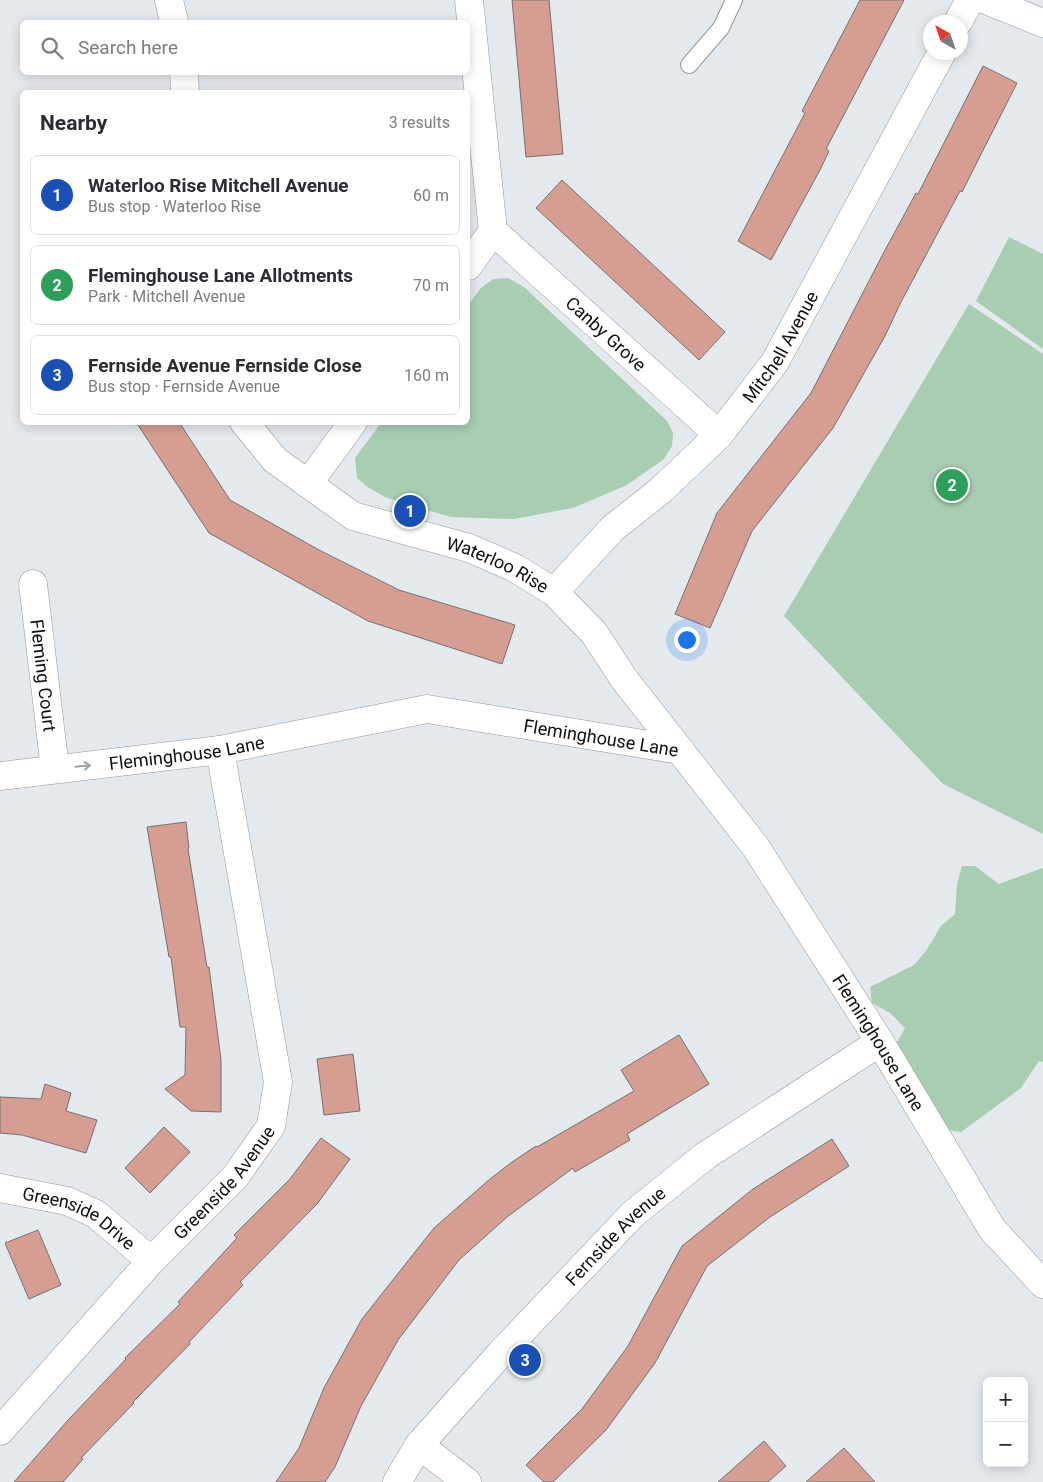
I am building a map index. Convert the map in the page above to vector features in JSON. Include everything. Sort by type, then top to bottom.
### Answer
[{"type":"street","points":[[169,0],[174,20]]},
{"type":"street","points":[[469,0],[493,232],[470,263]]},
{"type":"street","points":[[970,5],[1043,23]]},
{"type":"street","name":"Mitchell Avenue","points":[[554,592],[613,528],[660,490],[719,435],[775,362],[938,60]]},
{"type":"street","points":[[184,75],[185,90]]},
{"type":"street","name":"Canby Grove","points":[[493,232],[719,435]]},
{"type":"street","name":"Waterloo Rise","points":[[246,425],[275,460],[353,516],[469,548],[515,568],[554,592],[594,633],[624,679],[680,750]]},
{"type":"street","points":[[308,484],[351,425]]},
{"type":"street","name":"Fleming Court","points":[[33,584],[55,769]]},
{"type":"street","name":"Fleminghouse Lane","points":[[0,776],[220,750],[427,709],[680,750],[755,846],[880,1042],[992,1229],[1043,1284]]},
{"type":"street","name":"Greenside Avenue","points":[[0,1430],[150,1261],[235,1176],[271,1126],[278,1082],[220,750]]},
{"type":"street","name":"Fernside Avenue","points":[[397,1482],[419,1445],[500,1354],[633,1214],[705,1156],[880,1042]]},
{"type":"street","name":"Greenside Drive","points":[[0,1188],[67,1201],[96,1214],[150,1261]]},
{"type":"street","points":[[419,1445],[467,1482]]},
{"type":"lane","points":[[689,65],[721,28],[734,0]]},
{"type":"green space","points":[[1009,237],[1043,254],[1043,349],[976,301]]},
{"type":"green space","points":[[508,278],[524,287],[667,421],[673,433],[672,446],[664,459],[627,485],[573,508],[514,519],[450,517],[385,497],[369,488],[357,478],[355,458],[380,425],[470,425],[470,302],[481,288],[493,279]]},
{"type":"green space","points":[[969,304],[1043,354],[1043,834],[943,784],[784,616]]},
{"type":"green space","points":[[962,866],[975,866],[999,884],[1043,868],[1043,1062],[1039,1061],[1021,1088],[961,1132],[937,1128],[896,1044],[905,1028],[890,1013],[872,1003],[870,987],[914,965],[926,951],[941,926],[955,914],[957,884]]},
{"type":"building","points":[[512,0],[549,0],[563,154],[526,157]]},
{"type":"building","points":[[860,0],[904,0],[826,149],[829,151],[820,170],[771,260],[738,241],[805,113],[802,111]]},
{"type":"building","points":[[983,66],[1017,83],[962,192],[960,191],[885,336],[833,428],[752,531],[710,628],[675,614],[717,513],[811,393],[884,252],[916,193],[918,194]]},
{"type":"building","points":[[562,180],[725,332],[699,360],[536,208]]},
{"type":"building","points":[[138,425],[181,425],[230,500],[319,550],[399,590],[515,625],[502,664],[368,621],[209,533]]},
{"type":"building","points":[[186,822],[188,849],[207,967],[209,967],[221,1060],[221,1112],[191,1111],[165,1089],[185,1075],[186,1027],[180,1027],[171,957],[169,957],[147,827]]},
{"type":"building","points":[[679,1035],[709,1084],[627,1134],[630,1140],[575,1172],[573,1168],[507,1217],[459,1260],[398,1340],[361,1406],[335,1467],[325,1482],[276,1482],[299,1448],[324,1388],[362,1319],[434,1228],[512,1162],[536,1146],[634,1091],[621,1070]]},
{"type":"building","points":[[353,1054],[360,1111],[324,1115],[317,1059]]},
{"type":"building","points":[[45,1084],[71,1093],[66,1111],[97,1120],[86,1153],[22,1135],[0,1133],[0,1097],[41,1099]]},
{"type":"building","points":[[164,1127],[190,1152],[150,1193],[125,1168]]},
{"type":"building","points":[[321,1138],[350,1159],[317,1204],[240,1282],[243,1285],[189,1342],[190,1344],[81,1458],[83,1459],[63,1482],[14,1482],[125,1358],[180,1304],[178,1302],[237,1238],[234,1235],[290,1179]]},
{"type":"building","points":[[832,1139],[849,1166],[770,1217],[707,1266],[655,1363],[606,1430],[553,1482],[544,1482],[526,1465],[582,1409],[628,1346],[682,1246],[753,1189]]},
{"type":"building","points":[[38,1230],[61,1285],[29,1299],[5,1243]]},
{"type":"building","points":[[764,1441],[786,1466],[768,1482],[718,1482]]},
{"type":"building","points":[[844,1448],[875,1482],[806,1482]]},
{"type":"place","name":"Fleminghouse Lane Allotments","points":[[952,485]]},
{"type":"place","name":"Waterloo Rise Mitchell Avenue","points":[[410,511]]},
{"type":"place","name":"Fernside Avenue Fernside Close","points":[[525,1360]]}]
